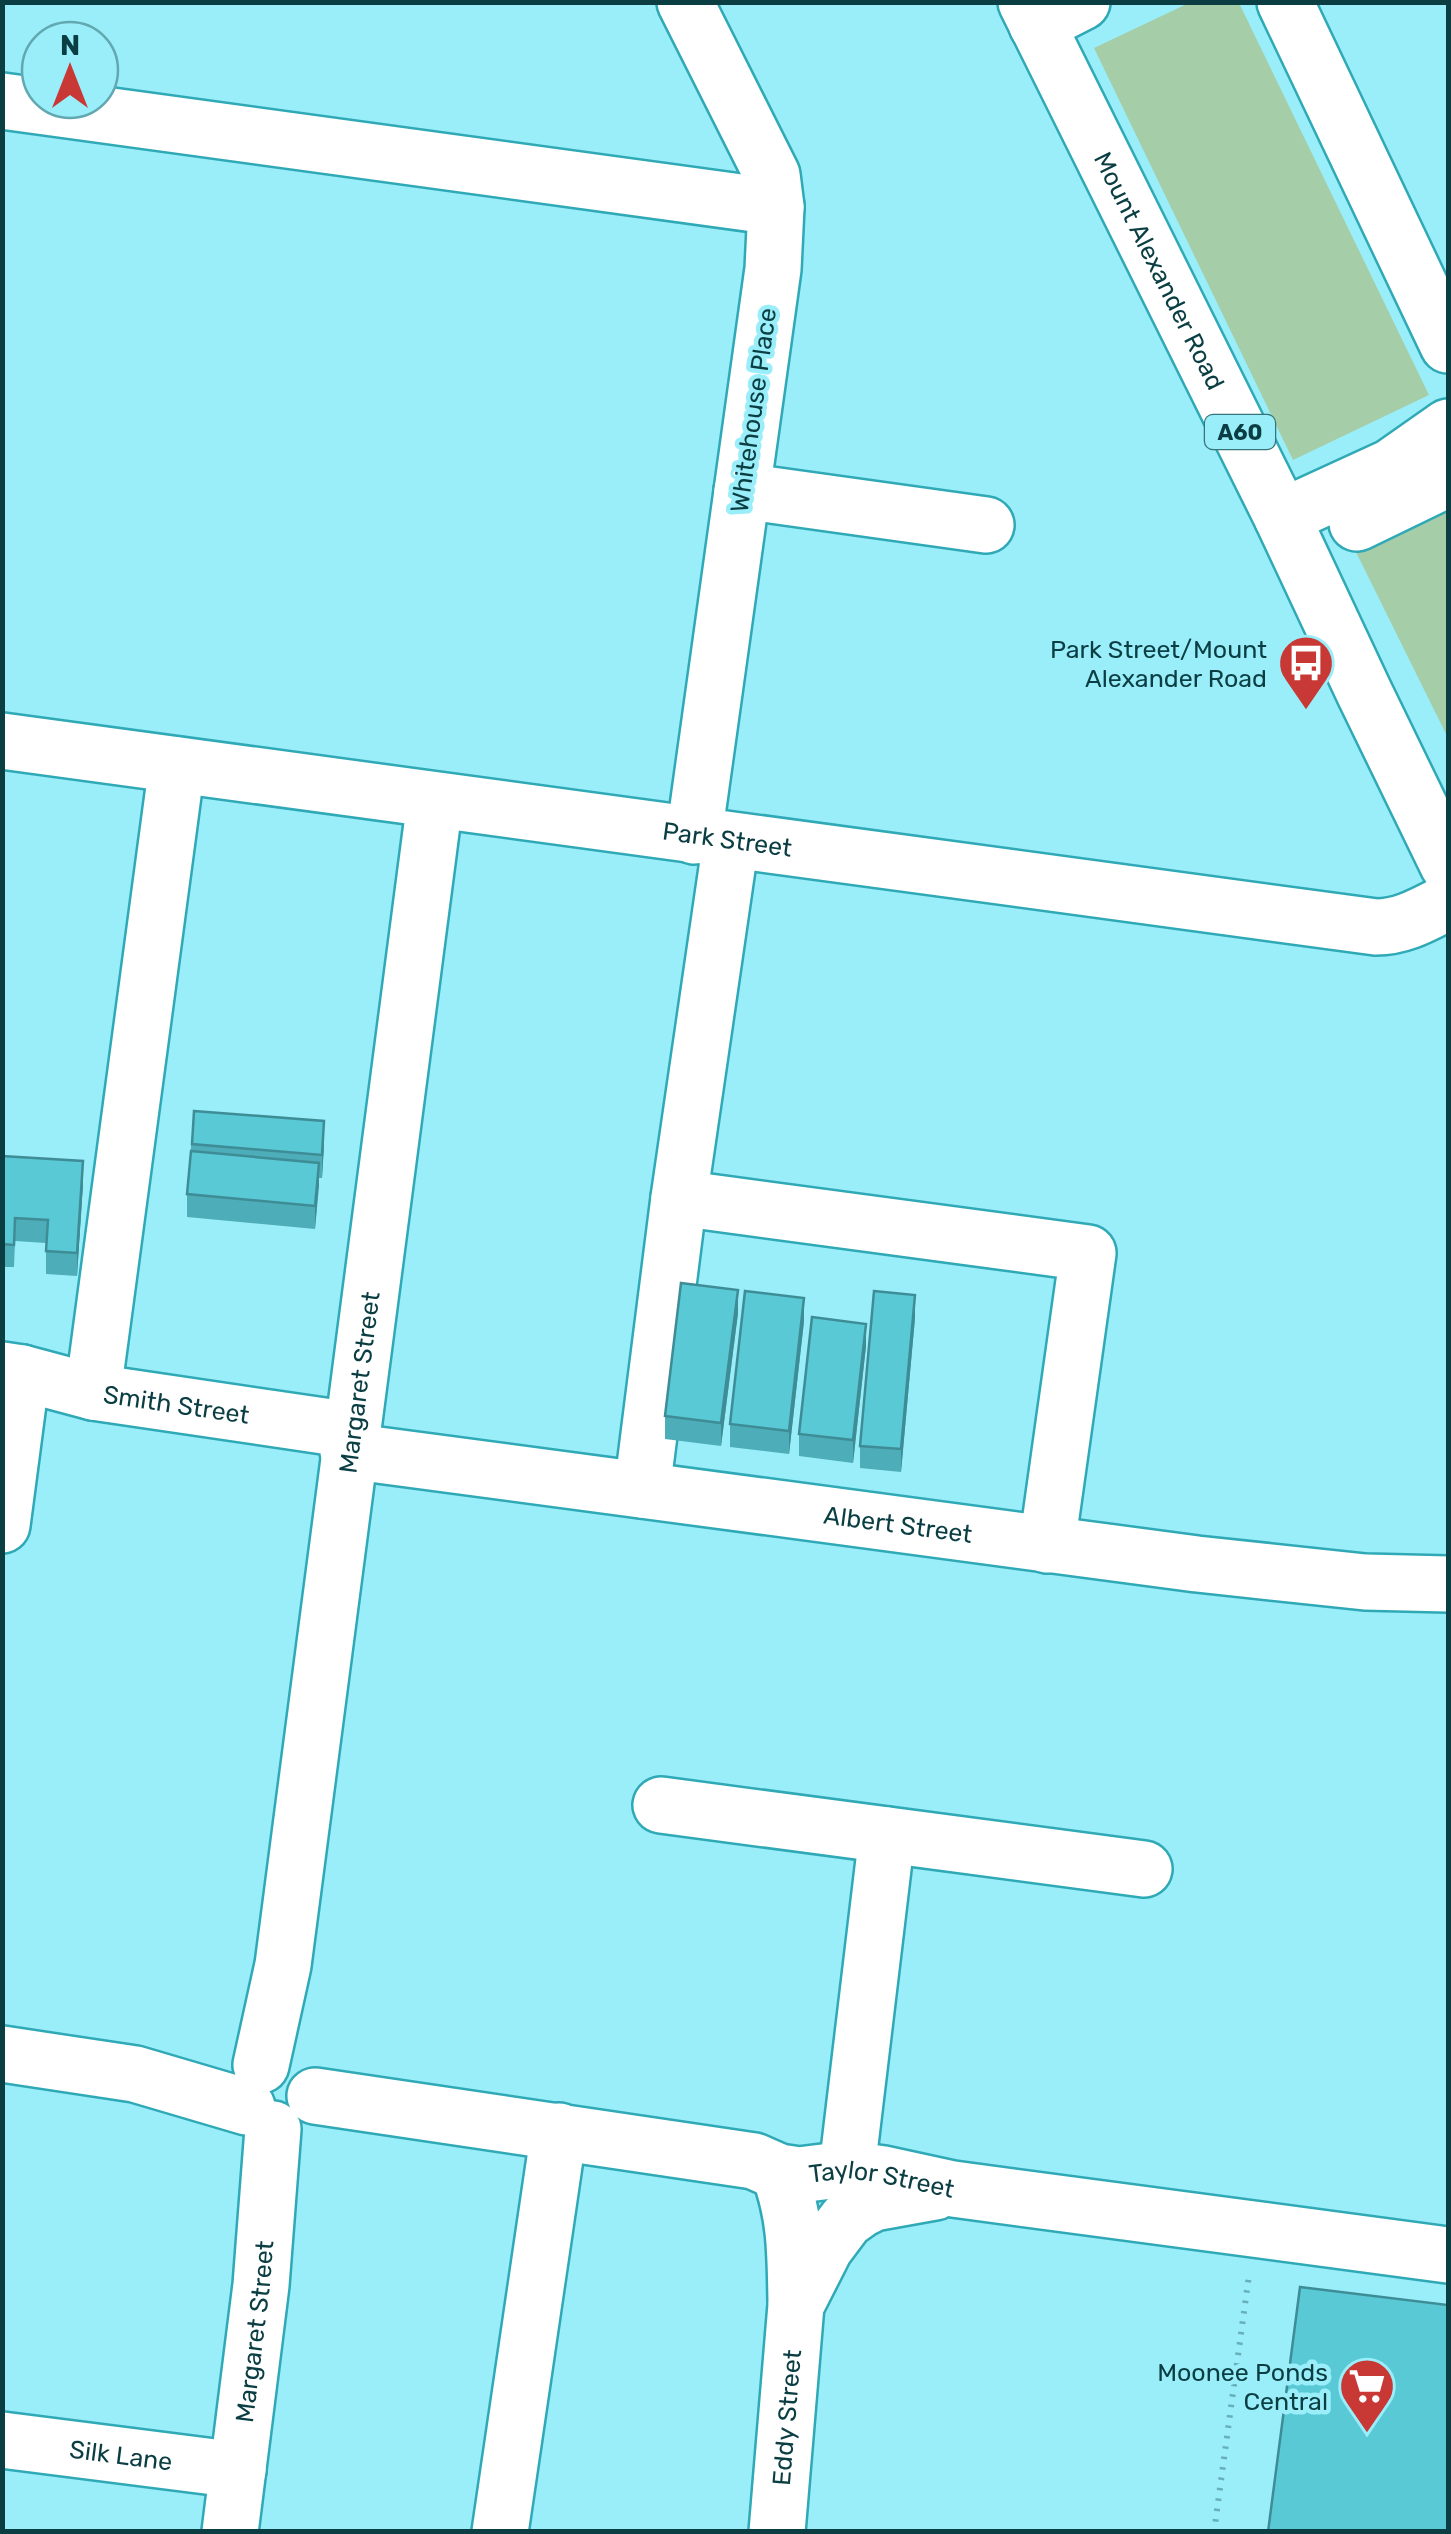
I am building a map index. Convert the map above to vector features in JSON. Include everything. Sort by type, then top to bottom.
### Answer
[{"type":"street","name":"Whitehouse Place","points":[[642,1490],[679,1198],[742,491],[773,269],[776,207],[772,175],[685,2]]},
{"type":"street","points":[[1285,2],[1448,345]]},
{"type":"street","name":"Mount Alexander Road","points":[[1048,10],[1448,865]]},
{"type":"street","points":[[2,101],[776,207]]},
{"type":"street","points":[[1290,534],[1448,427]]},
{"type":"street","points":[[1290,534],[1448,479]]},
{"type":"street","points":[[742,491],[986,525]]},
{"type":"street","name":"Park Street","points":[[2,742],[1376,927],[1406,923],[1448,902]]},
{"type":"street","points":[[93,1392],[177,765]]},
{"type":"street","name":"Margaret Street","points":[[230,2532],[260,2284],[283,1965],[435,800]]},
{"type":"street","points":[[679,1198],[1088,1253],[1047,1545]]},
{"type":"street","points":[[2,1525],[12,1371]]},
{"type":"street","name":"Smith Street","points":[[12,1371],[93,1392],[350,1440]]},
{"type":"street","name":"Albert Street","points":[[350,1440],[642,1490],[1047,1545],[1365,1582],[1448,1584]]},
{"type":"street","points":[[661,1805],[1144,1869]]},
{"type":"street","points":[[848,2169],[887,1835]]},
{"type":"street","name":"Taylor Street","points":[[2,2054],[273,2089],[754,2161],[778,2172],[799,2175],[848,2169],[953,2189],[1448,2255]]},
{"type":"street","points":[[500,2532],[559,2132]]},
{"type":"street","name":"Eddy Street","points":[[777,2532],[796,2305],[793,2222],[778,2172]]},
{"type":"street","name":"Eddy Street","points":[[796,2305],[825,2248],[846,2220],[874,2204],[953,2189]]},
{"type":"street","name":"Silk Lane","points":[[2,2440],[238,2470]]},
{"type":"path","points":[[1214,2532],[1255,2230]]},
{"type":"green space","points":[[1189,3],[1239,3],[1429,395],[1293,460],[1094,48]]},
{"type":"green space","points":[[1448,504],[1448,738],[1355,550]]},
{"type":"building","points":[[194,1111],[324,1121],[322,1155],[192,1144]]},
{"type":"building","points":[[191,1151],[319,1163],[315,1206],[187,1194]]},
{"type":"building","points":[[2,1156],[83,1161],[77,1253],[46,1251],[48,1220],[15,1218],[14,1245],[2,1244]]},
{"type":"building","points":[[681,1283],[738,1290],[721,1423],[665,1416]]},
{"type":"building","points":[[745,1291],[804,1298],[789,1431],[730,1424]]},
{"type":"building","points":[[874,1291],[915,1295],[901,1449],[860,1446]]},
{"type":"building","points":[[812,1317],[866,1324],[853,1440],[799,1434]]},
{"type":"building","name":"Moonee Ponds Central","points":[[1300,2287],[1448,2305],[1448,2532],[1268,2532]]},
{"type":"place","name":"Park Street/Mount Alexander Road","points":[[1306,712]]},
{"type":"place","name":"Moonee Ponds Central","points":[[1367,2435]]}]
